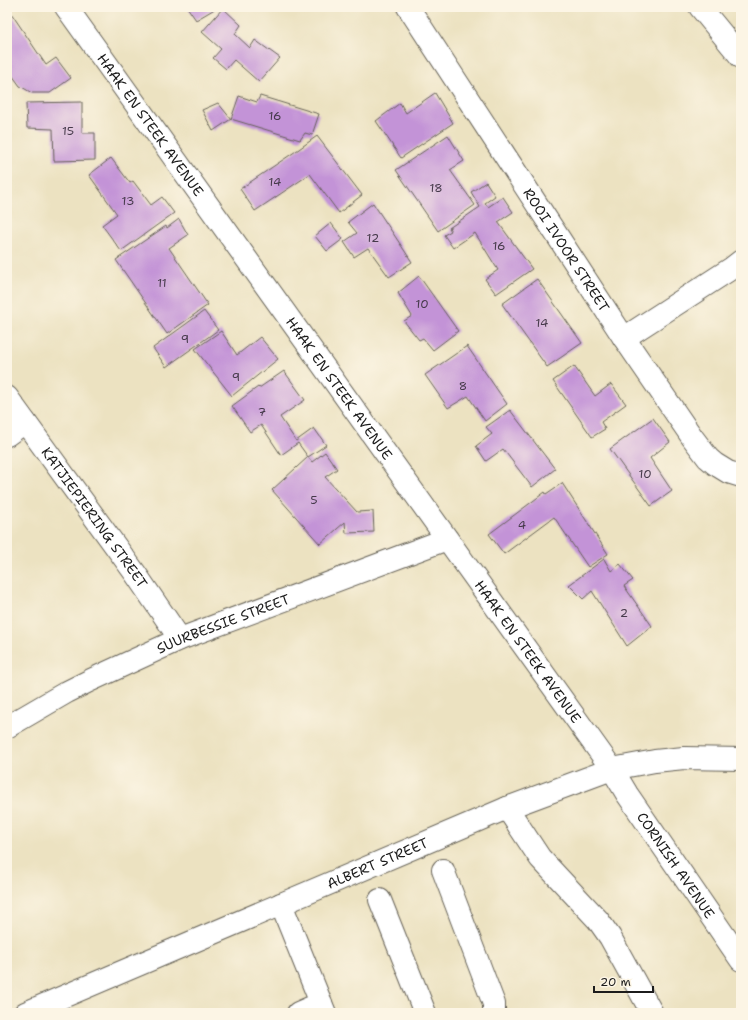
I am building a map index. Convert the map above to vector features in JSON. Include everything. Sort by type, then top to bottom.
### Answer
[{"type":"street","name":"HAAK EN STEEK AVENUE","points":[[66,7],[612,769]]},
{"type":"street","name":"ROOI IVOOR STREET","points":[[408,7],[624,338],[708,458],[728,472],[741,476]]},
{"type":"street","points":[[700,7],[741,57]]},
{"type":"street","points":[[624,338],[741,261]]},
{"type":"street","name":"KATJIEPIERING STREET","points":[[7,397],[135,573],[180,639]]},
{"type":"street","points":[[7,435],[25,422]]},
{"type":"street","name":"SUURBESSIE STREET","points":[[7,727],[73,689],[180,639],[447,539]]},
{"type":"street","name":"ALBERT STREET","points":[[25,1013],[507,808],[612,769],[655,761],[684,758],[741,759]]},
{"type":"street","name":"CORNISH AVENUE","points":[[612,769],[627,794],[741,960]]},
{"type":"street","points":[[507,808],[540,858],[580,900],[610,937],[652,1013]]},
{"type":"street","points":[[443,870],[494,1004],[494,1013]]},
{"type":"street","points":[[380,900],[425,1013]]},
{"type":"street","points":[[281,904],[323,1008],[298,1013]]},
{"type":"building","points":[[7,7],[46,65],[56,58],[71,78],[50,93],[32,93],[20,86],[7,68]]},
{"type":"building","points":[[187,7],[218,7],[196,20]]},
{"type":"building","points":[[223,8],[241,25],[235,34],[250,48],[255,40],[280,58],[259,82],[234,60],[226,69],[213,58],[221,49],[202,32]]},
{"type":"building","points":[[435,93],[453,123],[401,158],[376,121],[400,103],[406,113]]},
{"type":"building","points":[[239,96],[257,102],[260,96],[319,114],[312,135],[305,133],[300,140],[231,119]]},
{"type":"building","points":[[82,102],[82,133],[95,133],[95,160],[54,161],[53,129],[27,128],[26,103]]},
{"type":"building","points":[[218,103],[231,119],[213,131],[202,110]]},
{"type":"building","points":[[448,135],[464,161],[450,170],[475,205],[438,231],[396,170]]},
{"type":"building","points":[[317,136],[362,195],[339,213],[310,174],[255,211],[240,189]]},
{"type":"building","points":[[111,158],[130,183],[133,181],[151,205],[162,197],[174,213],[121,251],[102,225],[117,214],[89,175]]},
{"type":"building","points":[[486,182],[495,196],[485,203],[488,207],[503,197],[513,212],[498,222],[532,269],[496,294],[485,279],[498,270],[475,233],[453,248],[444,235],[451,231],[449,228],[480,207],[471,192]]},
{"type":"building","points":[[373,203],[412,262],[389,277],[368,248],[354,257],[344,242],[357,233],[348,222]]},
{"type":"building","points":[[179,219],[188,235],[169,248],[208,305],[167,334],[116,260],[166,226],[167,228]]},
{"type":"building","points":[[331,223],[343,239],[327,251],[315,236]]},
{"type":"building","points":[[419,276],[458,331],[433,350],[423,338],[419,340],[404,321],[412,316],[398,293]]},
{"type":"building","points":[[537,279],[582,343],[547,367],[502,304]]},
{"type":"building","points":[[204,311],[218,330],[166,367],[153,348]]},
{"type":"building","points":[[221,331],[237,355],[260,337],[278,359],[232,396],[195,349]]},
{"type":"building","points":[[467,346],[507,404],[485,421],[468,396],[448,408],[425,375]]},
{"type":"building","points":[[574,366],[595,396],[611,384],[626,404],[601,422],[605,429],[592,437],[553,381]]},
{"type":"building","points":[[284,371],[305,400],[280,417],[296,441],[314,428],[326,445],[308,457],[298,443],[281,455],[261,425],[250,432],[232,406],[258,387],[259,388]]},
{"type":"building","points":[[510,410],[555,469],[532,487],[503,449],[486,461],[476,446],[492,434],[486,427]]},
{"type":"building","points":[[653,418],[670,442],[650,458],[672,491],[651,506],[610,449]]},
{"type":"building","points":[[325,452],[337,469],[325,477],[357,512],[373,511],[374,532],[346,533],[345,522],[320,544],[272,490],[308,457],[312,462]]},
{"type":"building","points":[[562,483],[608,554],[588,567],[554,517],[504,554],[489,534],[545,492],[546,494]]},
{"type":"building","points":[[604,559],[611,571],[620,564],[633,580],[624,586],[652,626],[627,646],[592,591],[583,599],[569,585]]}]
